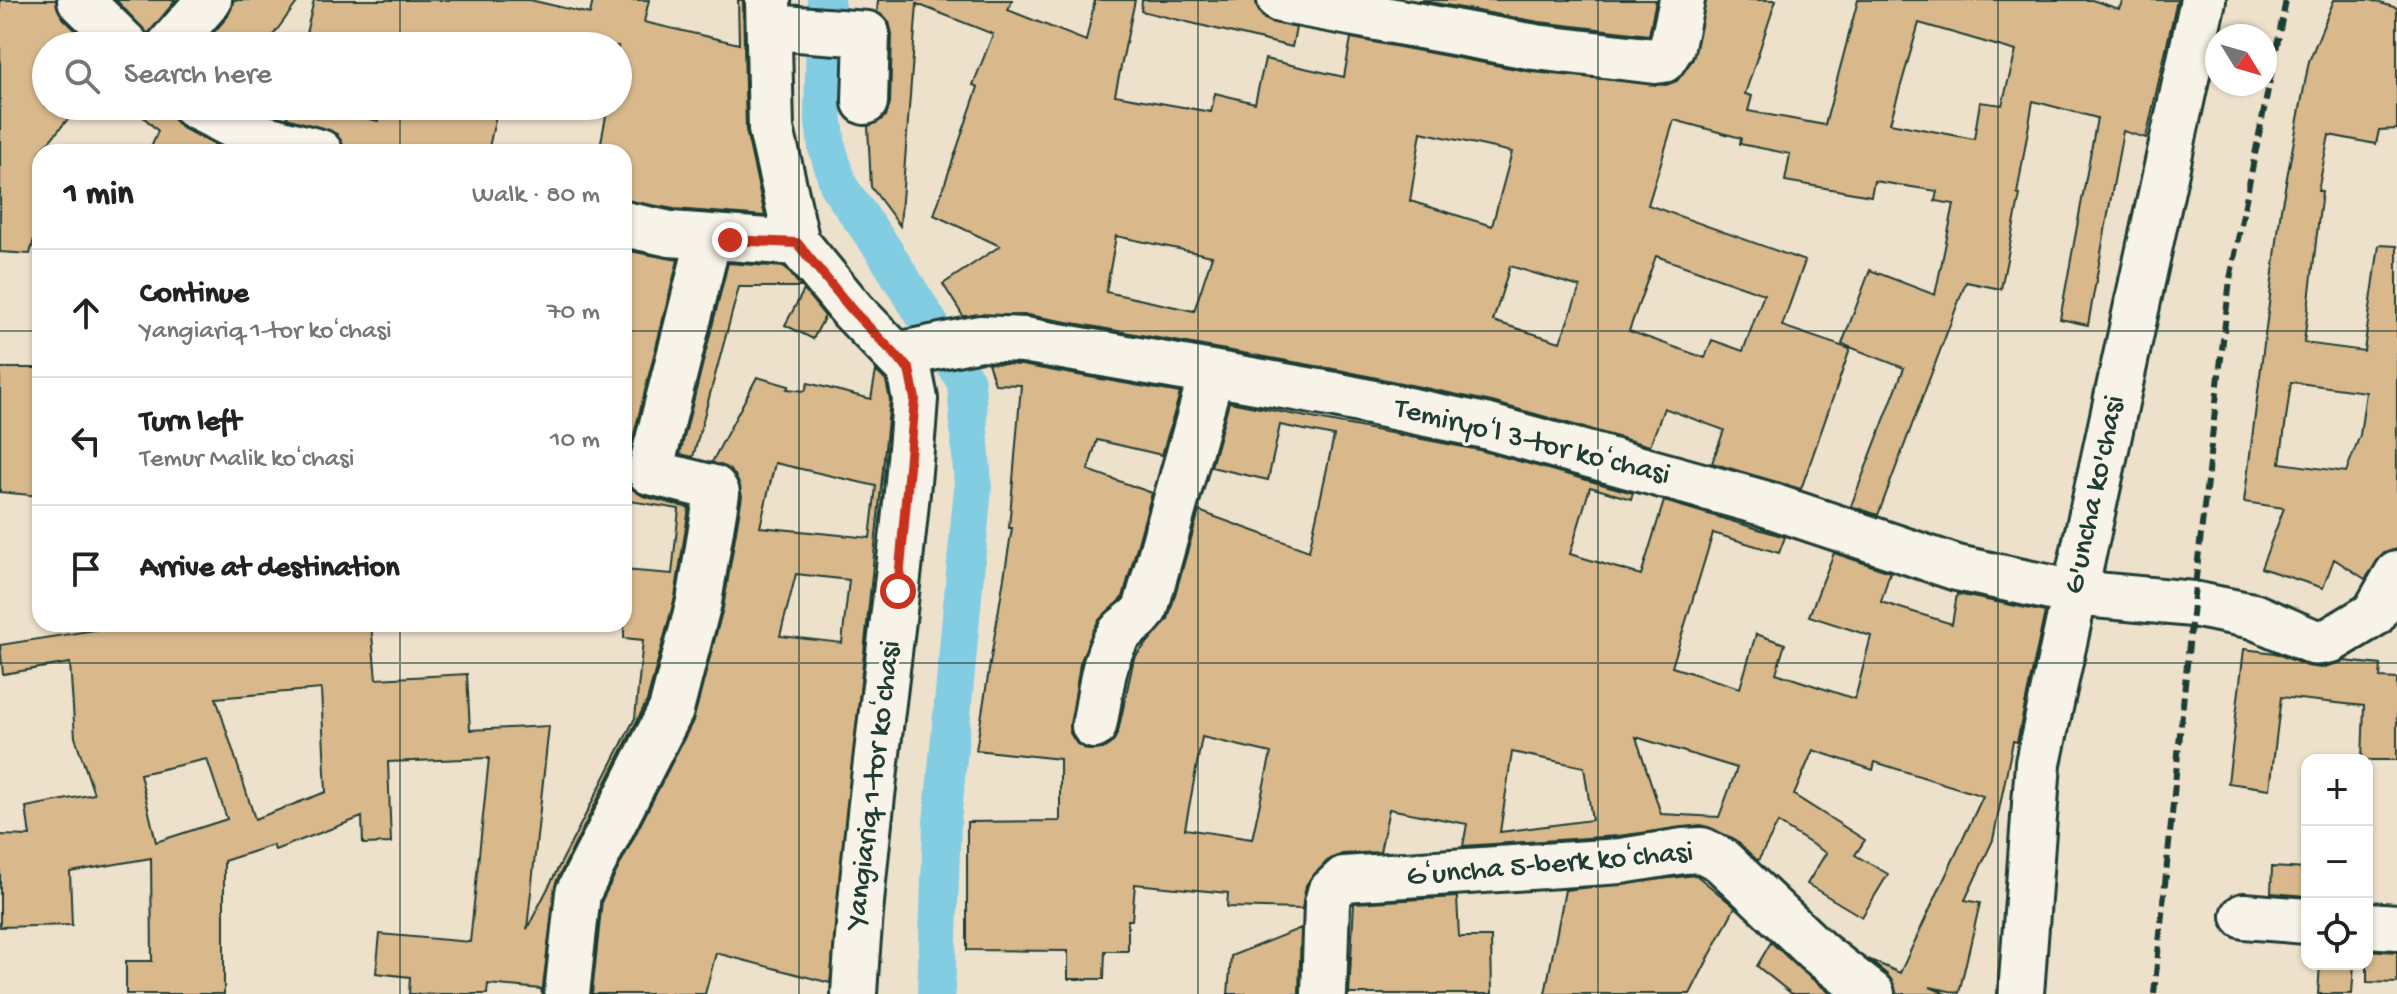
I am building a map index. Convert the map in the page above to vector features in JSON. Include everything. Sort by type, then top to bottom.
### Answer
[{"type":"street","points":[[80,0],[113,32]]},
{"type":"street","points":[[181,32],[209,0]]},
{"type":"street","points":[[1280,0],[1535,47],[1655,61],[1663,60],[1672,46],[1682,0]]},
{"type":"street","name":"G'uncha ko'chasi","points":[[2021,994],[2038,763],[2203,0]]},
{"type":"street","points":[[779,19],[864,32],[869,38],[865,102]]},
{"type":"street","name":"Yangiariq 1-tor koʻchasi","points":[[779,19],[771,129],[797,243],[853,311],[904,354],[915,399],[898,591],[859,903],[854,994]]},
{"type":"street","points":[[221,120],[247,133],[289,144]]},
{"type":"street","points":[[632,225],[709,238],[797,243]]},
{"type":"street","points":[[567,994],[578,893],[671,710],[699,602],[717,493],[714,488],[650,472],[709,238]]},
{"type":"street","name":"Temiryoʻl 3-tor koʻchasi","points":[[904,354],[980,338],[1024,340],[1335,395],[1485,426],[1763,503],[1957,568],[2074,593],[2193,604],[2253,616],[2316,643],[2331,640],[2374,614],[2397,574]]},
{"type":"street","points":[[1094,726],[1113,643],[1122,630],[1141,618],[1146,607],[1211,375]]},
{"type":"street","name":"Gʻuncha 5-berk koʻchasi","points":[[1324,994],[1327,903],[1330,892],[1344,879],[1621,861],[1702,850],[1721,860],[1746,881],[1818,952],[1872,994]]},
{"type":"street","points":[[2244,916],[2301,921]]},
{"type":"street","points":[[2373,925],[2397,927]]},
{"type":"building","points":[[0,0],[56,0],[62,17],[77,32],[32,32],[32,120],[67,120],[47,144],[32,144],[30,254],[0,252]]},
{"type":"building","points":[[116,0],[176,0],[150,32],[146,32]]},
{"type":"building","points":[[233,0],[299,0],[275,32],[214,32],[228,16]]},
{"type":"building","points":[[314,0],[530,0],[590,14],[593,0],[649,0],[644,22],[739,44],[738,0],[743,0],[746,130],[765,216],[674,209],[632,201],[632,144],[601,144],[605,120],[632,120],[632,32],[306,32]]},
{"type":"building","points":[[878,0],[1012,0],[1008,10],[1086,41],[1095,0],[1135,0],[1115,95],[1211,112],[1215,93],[1255,103],[1265,59],[1344,77],[1351,38],[1532,72],[1666,85],[1677,81],[1693,59],[1706,0],[1776,0],[1745,94],[1752,96],[1748,111],[1825,125],[1858,0],[2092,0],[2119,9],[2123,0],[2177,0],[2146,138],[2123,131],[2088,325],[2060,319],[2097,118],[2033,101],[2017,194],[2020,195],[2001,289],[1966,282],[1878,515],[1851,506],[1904,368],[1842,344],[1870,270],[1935,295],[1954,204],[1935,201],[1937,191],[1874,181],[1871,196],[1785,181],[1790,154],[1740,144],[1741,138],[1674,120],[1648,205],[1805,261],[1782,326],[1850,349],[1801,489],[1712,463],[1724,430],[1664,408],[1650,446],[1492,402],[1339,370],[1028,315],[963,316],[943,284],[1000,246],[934,215],[978,87],[973,85],[993,34],[917,4],[900,226],[871,187],[868,126],[886,116],[890,103],[892,34],[889,22],[877,12]],"holes":[[[1919,23],[2016,51],[2002,105],[1980,102],[1974,139],[1890,123]],[[1421,132],[1512,152],[1492,226],[1410,201]],[[1116,236],[1212,256],[1194,311],[1106,292]],[[1656,256],[1764,294],[1743,351],[1712,340],[1705,358],[1629,331]],[[1510,266],[1580,287],[1560,342],[1493,321]]]},
{"type":"building","points":[[1142,0],[1256,0],[1264,19],[1296,28],[1292,47],[1141,11]]},
{"type":"building","points":[[1418,0],[1656,0],[1649,35],[1539,22]]},
{"type":"building","points":[[2334,0],[2370,0],[2397,8],[2397,129],[2379,130],[2376,144],[2329,135],[2318,191],[2322,191],[2304,343],[2364,351],[2379,245],[2397,246],[2397,549],[2384,553],[2365,579],[2334,559],[2323,588],[2261,568],[2284,508],[2244,502],[2281,209],[2309,61]],"holes":[[[2291,382],[2366,392],[2360,435],[2346,472],[2280,463]]]},
{"type":"building","points":[[147,120],[174,120],[182,128],[213,144],[152,144],[158,131]]},
{"type":"building","points":[[293,120],[495,120],[490,144],[341,144],[337,134]]},
{"type":"building","points":[[632,251],[678,260],[632,442]]},
{"type":"building","points":[[728,263],[785,267],[801,287],[739,287],[693,457],[680,454]]},
{"type":"building","points":[[804,290],[825,316],[813,339],[785,325]]},
{"type":"building","points":[[988,363],[1021,365],[1180,393],[1162,455],[1097,440],[1088,470],[1152,493],[1123,597],[1098,621],[1080,663],[1070,733],[1077,744],[1088,750],[1103,749],[1113,742],[1118,732],[1134,658],[1168,619],[1199,511],[1309,551],[1334,436],[1280,425],[1268,480],[1211,467],[1229,402],[1479,450],[1633,493],[1631,499],[1590,487],[1570,554],[1641,575],[1664,501],[1785,537],[1779,553],[1713,533],[1672,667],[1740,688],[1756,634],[1785,644],[1776,673],[1855,699],[1871,636],[1809,616],[1834,553],[1890,572],[1881,602],[1952,624],[1957,594],[2045,612],[2017,742],[2013,741],[1993,840],[1965,900],[1980,903],[1959,993],[1930,987],[1946,994],[1896,994],[1888,975],[1868,959],[1900,973],[1983,796],[1875,762],[1873,770],[1813,750],[1794,795],[1865,840],[1855,855],[1888,874],[1862,917],[1807,884],[1826,853],[1778,823],[1758,861],[1733,838],[1701,825],[1618,836],[1463,846],[1467,824],[1389,809],[1380,852],[1342,854],[1327,861],[1306,885],[1302,909],[1227,907],[1228,893],[1135,884],[1132,920],[1128,920],[1128,951],[1105,951],[1104,979],[1068,979],[1068,951],[967,950],[967,822],[1060,821],[1060,759],[976,750],[1012,528],[1009,528],[1021,385],[995,384]],"holes":[[[1202,737],[1271,753],[1252,839],[1185,829]],[[1636,737],[1737,768],[1719,817],[1661,814]],[[1512,752],[1584,767],[1592,820],[1500,832]]]},
{"type":"building","points":[[0,368],[32,368],[32,495],[0,492]]},
{"type":"building","points":[[876,371],[886,381],[890,400],[830,983],[716,953],[705,994],[592,994],[602,900],[693,721],[723,608],[742,496],[735,475],[712,462],[757,377],[789,386],[787,389],[805,391],[808,383],[871,399]],"holes":[[[775,463],[876,486],[870,538],[760,527]],[[796,574],[849,580],[842,643],[780,636]]]},
{"type":"building","points":[[632,489],[643,496],[689,508],[675,597],[647,701],[556,882],[542,994],[541,989],[488,984],[487,994],[409,994],[410,977],[376,973],[380,934],[470,942],[489,758],[388,762],[391,843],[363,844],[362,817],[275,850],[273,845],[224,861],[224,994],[126,994],[126,961],[152,961],[151,858],[70,872],[72,925],[0,927],[0,835],[30,836],[26,807],[94,794],[75,737],[70,663],[3,674],[0,645],[82,632],[372,632],[376,679],[467,674],[470,730],[549,726],[527,929],[635,718],[643,640],[624,638],[624,632],[632,632],[632,571],[672,574],[679,509],[632,501]],"holes":[[[321,689],[326,792],[255,819],[216,698]],[[207,759],[227,819],[156,842],[140,774]]]},
{"type":"building","points":[[2244,649],[2275,653],[2307,666],[2321,668],[2345,661],[2381,665],[2380,678],[2397,679],[2397,760],[2373,760],[2373,754],[2362,754],[2364,706],[2281,697],[2270,789],[2228,783]]},
{"type":"building","points":[[2272,867],[2301,869],[2301,896],[2271,893]]},
{"type":"building","points":[[1696,875],[1735,907],[1690,994],[1545,994],[1565,890]]},
{"type":"building","points":[[1457,897],[1459,937],[1491,937],[1492,994],[1349,994],[1354,903]]},
{"type":"building","points":[[1301,928],[1299,994],[1228,994],[1231,956]]},
{"type":"building","points":[[1771,942],[1831,994],[1792,994],[1757,966]]},
{"type":"building","points":[[2373,950],[2397,952],[2397,983],[2367,982],[2367,970],[2373,970]]},
{"type":"building","points":[[2320,970],[2354,970],[2352,994],[2318,994]]},
{"type":"waterway","points":[[826,0],[823,112],[827,147],[839,187],[883,249],[966,382],[973,487],[942,823],[936,994]]},
{"type":"railway","points":[[2154,994],[2193,604],[2230,279],[2286,0]]},
{"type":"route","points":[[730,240],[797,243],[853,311],[909,369],[915,399],[898,591]]}]
